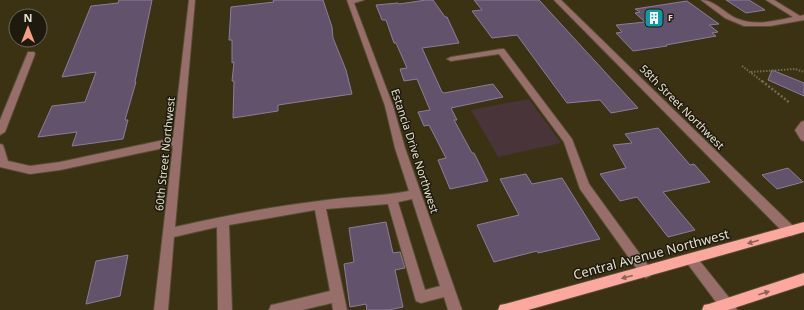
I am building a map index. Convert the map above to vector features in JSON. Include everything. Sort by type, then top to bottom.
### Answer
[{"type":"main road","name":"Central Avenue Northwest","points":[[505,310],[804,227]]},
{"type":"main road","points":[[709,310],[728,307],[804,279]]},
{"type":"street","name":"60th Street Northwest","points":[[161,310],[192,0]]},
{"type":"street","points":[[350,1],[361,0]]},
{"type":"street","name":"58th Street Northwest","points":[[557,0],[790,231]]},
{"type":"street","points":[[704,0],[736,21],[746,24],[762,24],[802,19]]},
{"type":"street","points":[[769,0],[802,19]]},
{"type":"street","name":"Estancia Drive Northwest","points":[[350,1],[389,106],[400,148],[455,310]]},
{"type":"street","points":[[451,59],[501,51],[569,141],[584,186],[646,272]]},
{"type":"street","points":[[0,132],[31,54]]},
{"type":"street","points":[[804,124],[800,130],[804,138]]},
{"type":"street","points":[[0,148],[4,164],[30,170],[60,166],[178,141]]},
{"type":"street","points":[[169,233],[223,221],[320,206],[392,199],[416,194]]},
{"type":"street","points":[[392,199],[421,297],[448,290]]},
{"type":"street","points":[[320,206],[340,310]]},
{"type":"street","points":[[223,221],[225,310]]},
{"type":"street","points":[[691,259],[728,307]]},
{"type":"street","points":[[276,310],[338,295]]},
{"type":"path","points":[[742,66],[790,103]]},
{"type":"path","points":[[751,72],[795,69],[804,72]]},
{"type":"shaded area","points":[[529,99],[561,143],[498,157],[471,110]]},
{"type":"building","points":[[119,0],[152,0],[136,82],[125,120],[128,120],[123,139],[72,146],[77,132],[38,137],[52,106],[85,102],[96,72],[62,77],[91,6],[118,3]]},
{"type":"building","points":[[273,0],[323,0],[332,27],[333,38],[346,70],[352,94],[278,105],[278,111],[233,118],[234,81],[232,81],[234,62],[232,63],[232,40],[229,40],[231,7],[274,2]]},
{"type":"building","points":[[433,0],[445,17],[447,17],[459,43],[422,48],[442,92],[444,93],[493,84],[503,97],[451,108],[457,120],[454,120],[472,153],[474,153],[488,181],[450,189],[438,160],[446,158],[429,125],[424,126],[418,112],[430,110],[417,79],[404,81],[400,69],[407,68],[396,43],[394,43],[386,20],[382,20],[376,5],[399,4]]},
{"type":"building","points":[[474,0],[539,0],[638,108],[611,113],[600,100],[567,103],[517,35],[492,38],[472,11],[482,10]]},
{"type":"building","points":[[726,0],[749,0],[765,10],[746,13]]},
{"type":"building","points":[[687,1],[719,24],[709,25],[718,32],[712,33],[716,36],[633,51],[616,33],[622,32],[616,25],[645,22],[635,13],[640,12],[635,9]]},
{"type":"building","points":[[772,70],[804,83],[804,96],[768,80]]},
{"type":"building","points":[[658,128],[690,165],[694,164],[710,182],[663,192],[695,230],[668,237],[637,197],[620,201],[600,174],[626,168],[613,145],[632,143],[625,134]]},
{"type":"building","points":[[788,168],[803,182],[777,189],[762,175]]},
{"type":"building","points":[[526,174],[532,184],[562,178],[600,239],[538,253],[537,251],[494,262],[477,225],[519,215],[500,179]]},
{"type":"building","points":[[386,222],[393,253],[400,252],[405,268],[395,270],[403,307],[389,310],[367,310],[366,304],[350,307],[344,264],[354,262],[349,228]]},
{"type":"building","points":[[128,255],[120,296],[86,304],[96,261]]},
{"type":"place","name":"F","points":[[654,18]]}]
